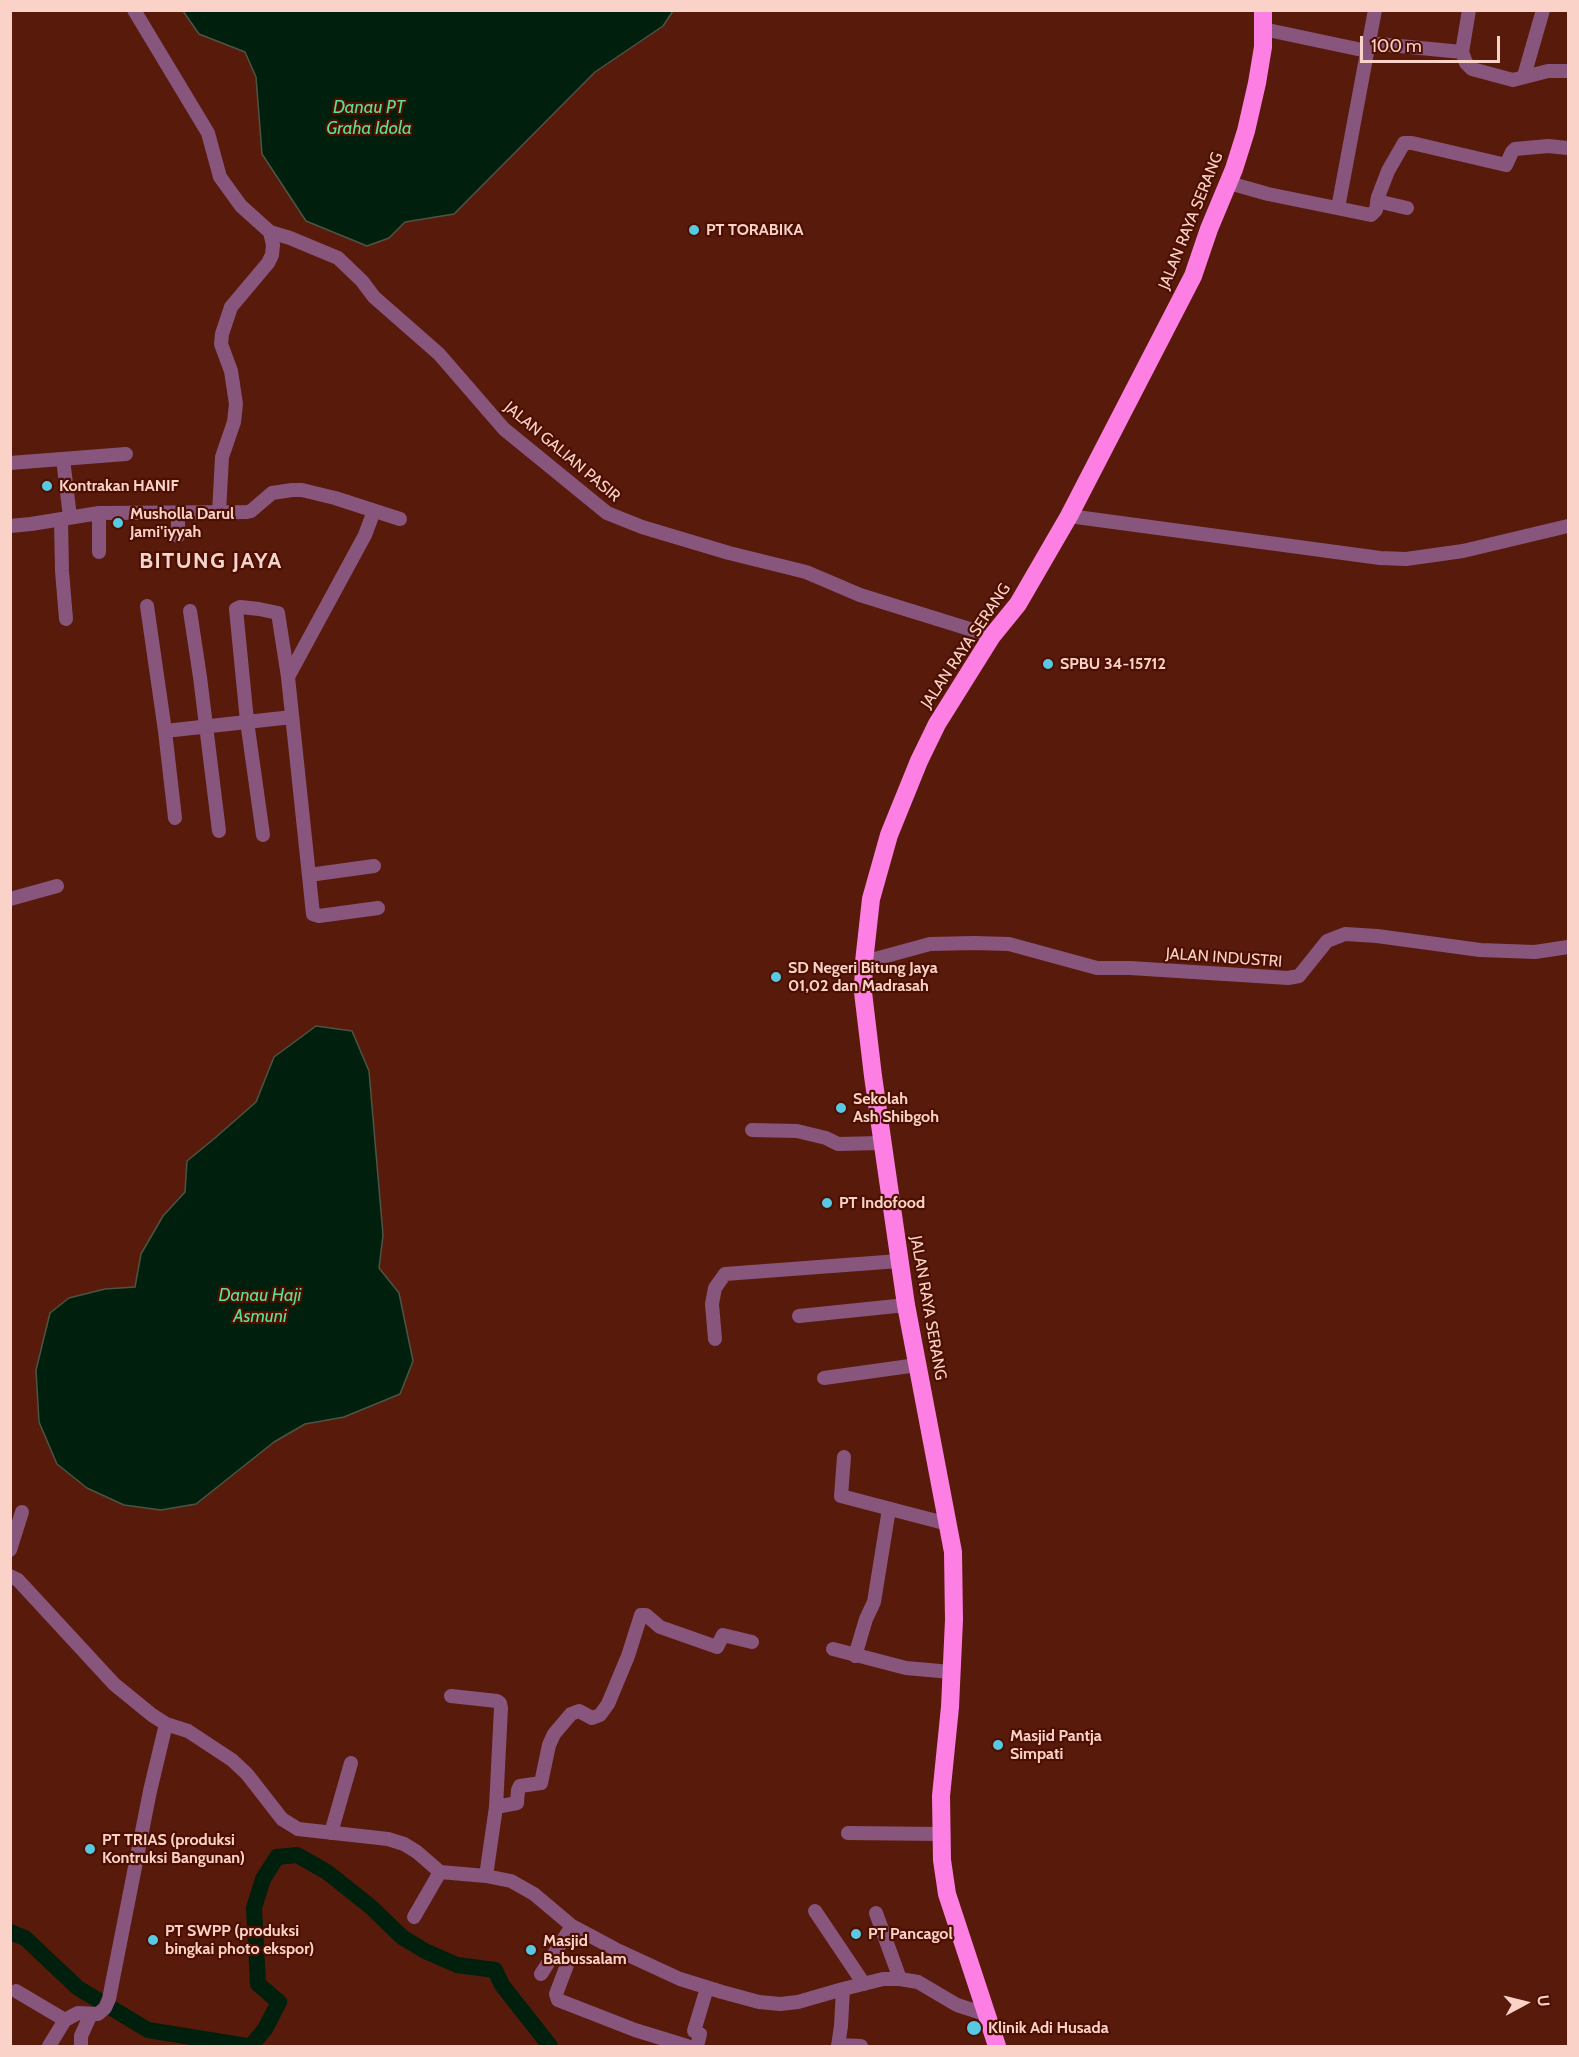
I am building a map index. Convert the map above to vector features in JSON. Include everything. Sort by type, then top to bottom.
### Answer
[{"type":"highway","name":"JALAN RAYA SERANG","points":[[997,2046],[947,1894],[942,1860],[941,1796],[950,1707],[954,1620],[953,1552],[906,1305],[881,1143],[863,992],[870,899],[889,835],[919,761],[938,724],[992,636],[1018,604],[1069,516],[1193,276],[1246,131],[1263,47],[1263,10]]},
{"type":"street","points":[[134,10],[208,133],[220,177],[242,206],[270,232],[273,245],[268,263],[231,307],[222,334],[221,344],[231,371],[236,404],[234,422],[222,457],[219,513]]},
{"type":"street","points":[[1338,208],[1375,10]]},
{"type":"street","points":[[1469,10],[1462,52],[1466,63],[1478,72],[1520,80],[1524,76],[1548,71],[1569,70]]},
{"type":"street","points":[[1524,76],[1543,10]]},
{"type":"street","points":[[1263,29],[1368,47],[1462,52]]},
{"type":"street","points":[[1228,183],[1268,194],[1371,215],[1376,210],[1388,171],[1404,143],[1506,165],[1515,149],[1548,146],[1569,148]]},
{"type":"street","points":[[1377,201],[1407,208]]},
{"type":"street","name":"JALAN GALIAN PASIR","points":[[270,232],[338,258],[381,304],[439,354],[504,429],[607,513],[642,527],[815,575],[860,595],[992,636]]},
{"type":"street","points":[[10,463],[126,454]]},
{"type":"street","points":[[63,459],[65,518],[62,571],[66,619]]},
{"type":"street","points":[[10,526],[99,513],[251,511],[272,493],[292,490],[319,494],[400,519]]},
{"type":"street","points":[[288,677],[365,535],[374,512]]},
{"type":"street","points":[[99,513],[99,552]]},
{"type":"street","points":[[178,513],[178,536]]},
{"type":"street","points":[[1069,516],[1327,549],[1380,558],[1406,559],[1462,551],[1569,526]]},
{"type":"street","points":[[147,606],[175,818]]},
{"type":"street","points":[[263,835],[247,721],[236,609],[240,608],[278,613],[288,677],[312,906],[316,916],[378,908]]},
{"type":"street","points":[[190,611],[219,831]]},
{"type":"street","points":[[165,731],[292,717]]},
{"type":"street","points":[[309,874],[374,866]]},
{"type":"street","points":[[10,899],[57,886]]},
{"type":"street","name":"JALAN INDUSTRI","points":[[864,962],[930,944],[1009,944],[1097,968],[1288,978],[1299,976],[1326,941],[1345,934],[1480,950],[1535,952],[1569,947]]},
{"type":"street","points":[[752,1130],[797,1131],[826,1138],[838,1144],[881,1143]]},
{"type":"street","points":[[715,1339],[712,1304],[715,1288],[725,1274],[899,1261]]},
{"type":"street","points":[[799,1317],[906,1305]]},
{"type":"street","points":[[824,1378],[917,1365]]},
{"type":"street","points":[[844,1457],[840,1496],[948,1524]]},
{"type":"street","points":[[855,1656],[874,1602],[889,1509]]},
{"type":"street","points":[[10,1550],[22,1512]]},
{"type":"street","points":[[10,1576],[18,1580],[114,1684],[152,1715],[166,1724],[188,1731],[232,1760],[247,1774],[282,1819],[298,1829],[388,1839],[404,1844],[417,1852],[440,1872],[486,1876],[511,1881],[541,1899],[572,1926],[615,1950],[680,1979],[707,1988],[774,2004],[798,2002],[884,1979],[900,1979],[918,1982],[957,2005],[988,2015]]},
{"type":"street","points":[[496,1807],[517,1803],[520,1786],[541,1783],[549,1745],[554,1734],[571,1714],[579,1711],[596,1718],[603,1710],[628,1656],[641,1615],[646,1615],[660,1627],[717,1647],[723,1635],[752,1642]]},
{"type":"street","points":[[832,1649],[906,1668],[951,1672]]},
{"type":"street","points":[[451,1696],[500,1703],[496,1807],[486,1876]]},
{"type":"street","points":[[49,2046],[65,2020],[71,2015],[98,2014],[107,2003],[166,1724]]},
{"type":"street","points":[[331,1833],[351,1762]]},
{"type":"street","points":[[849,1833],[941,1834]]},
{"type":"street","points":[[414,1917],[440,1872]]},
{"type":"street","points":[[815,1911],[864,1984]]},
{"type":"street","points":[[876,1913],[900,1979]]},
{"type":"street","points":[[542,1974],[572,1926]]},
{"type":"street","points":[[554,1955],[567,1965],[556,1994],[558,2000],[635,2030],[687,2046]]},
{"type":"street","points":[[697,2046],[700,2034],[694,2031],[707,1988]]},
{"type":"street","points":[[843,1989],[838,2046],[861,2046]]},
{"type":"street","points":[[16,1991],[65,2020]]},
{"type":"street","points":[[81,2046],[81,2036],[91,2014]]},
{"type":"water","name":"Danau PT Graha Idola","points":[[183,11],[673,11],[663,26],[595,72],[454,214],[405,222],[389,238],[367,246],[306,221],[262,154],[256,77],[245,52],[199,34]]},
{"type":"water","name":"Danau Haji Asmuni","points":[[316,1026],[352,1031],[369,1071],[383,1235],[379,1268],[399,1293],[413,1361],[400,1394],[344,1417],[305,1424],[274,1442],[196,1504],[161,1510],[124,1505],[87,1488],[57,1464],[39,1422],[36,1370],[50,1313],[69,1298],[105,1289],[135,1287],[141,1254],[163,1216],[185,1192],[187,1161],[256,1102],[274,1057]]},
{"type":"waterway","points":[[251,2046],[265,2029],[279,2002],[258,1984],[254,1908],[263,1879],[277,1857],[297,1855],[327,1872],[371,1907],[402,1937],[425,1951],[457,1965],[495,1970],[502,1985],[550,2046]]},
{"type":"waterway","points":[[10,1932],[25,1938],[78,1988],[148,2030],[247,2046]]},
{"type":"place","name":"PT TORABIKA","points":[[694,230]]},
{"type":"place","name":"Kontrakan HANIF","points":[[47,486]]},
{"type":"place","name":"Musholla Darul Jami'iyyah","points":[[118,523]]},
{"type":"place","name":"SPBU 34-15712","points":[[1048,664]]},
{"type":"place","name":"SD Negeri Bitung Jaya 01,02 dan Madrasah","points":[[776,977]]},
{"type":"place","name":"Sekolah Ash Shibgoh","points":[[841,1108]]},
{"type":"place","name":"PT Indofood","points":[[827,1203]]},
{"type":"place","name":"Masjid Pantja Simpati","points":[[998,1745]]},
{"type":"place","name":"PT TRIAS (produksi Kontruksi Bangunan)","points":[[90,1849]]},
{"type":"place","name":"PT Pancagol","points":[[856,1934]]},
{"type":"place","name":"PT SWPP (produksi bingkai photo ekspor)","points":[[153,1940]]},
{"type":"place","name":"Masjid Babussalam","points":[[531,1950]]},
{"type":"place","name":"Klinik Adi Husada","points":[[974,2028]]},
{"type":"district","name":"BITUNG JAYA","points":[[211,562]]}]
